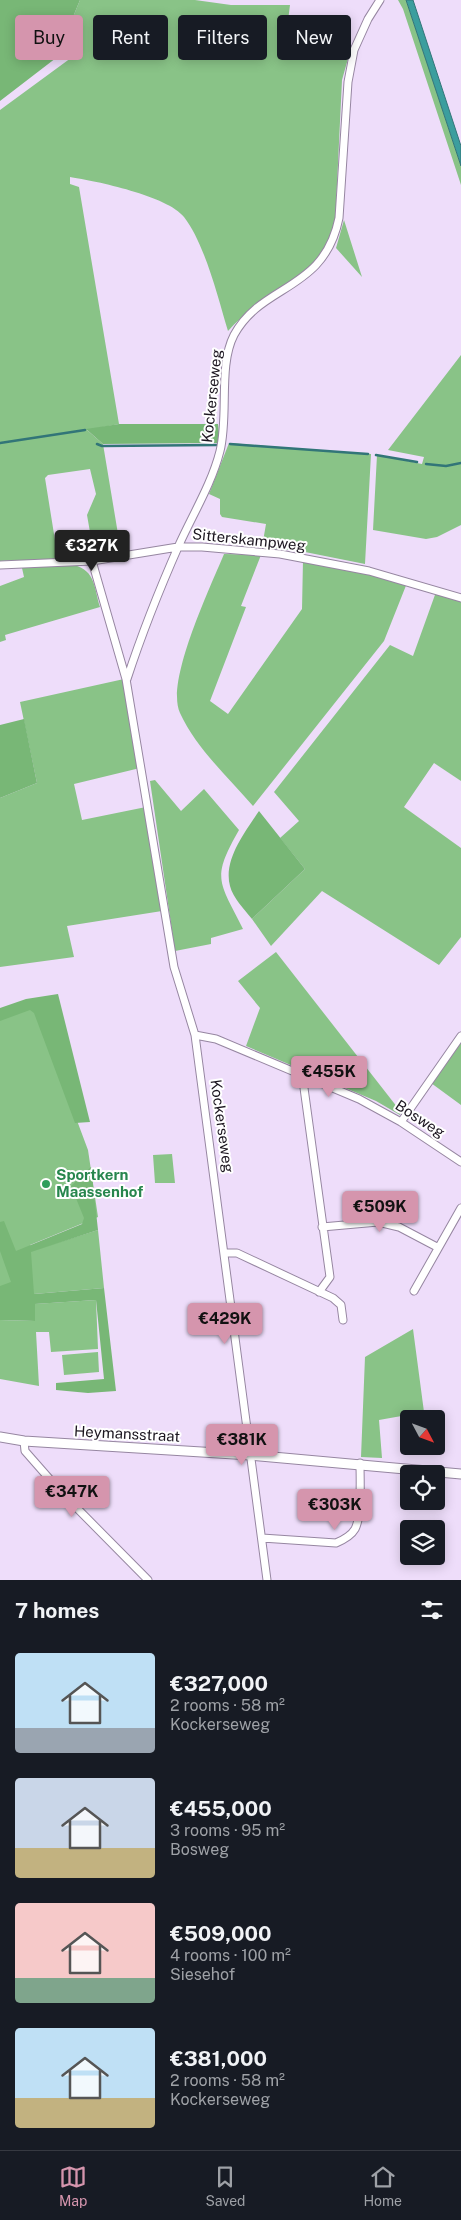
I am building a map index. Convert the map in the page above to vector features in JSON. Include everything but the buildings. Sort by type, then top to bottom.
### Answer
[{"type":"street","name":"Kockerseweg","points":[[126,679],[178,547],[220,452],[225,427],[228,351],[235,334],[246,319],[318,264],[335,236],[339,218],[348,82],[354,50],[368,19],[380,0]]},
{"type":"street","name":"Sitterskampweg","points":[[0,565],[92,561],[178,547],[280,554],[369,571],[461,598]]},
{"type":"street","name":"Kockerseweg","points":[[92,561],[126,679],[174,967],[196,1035],[267,1580]]},
{"type":"street","name":"Bosweg","points":[[196,1035],[216,1039],[359,1099],[401,1122],[461,1162]]},
{"type":"street","points":[[401,1122],[461,1036]]},
{"type":"street","points":[[307,1076],[304,1088],[330,1277],[320,1292]]},
{"type":"street","points":[[414,1292],[461,1208]]},
{"type":"street","points":[[322,1227],[378,1222],[399,1228],[437,1248]]},
{"type":"street","points":[[224,1253],[237,1253],[333,1298],[341,1305],[343,1320]]},
{"type":"street","name":"Heymansstraat","points":[[0,1437],[24,1441],[360,1463],[461,1474]]},
{"type":"street","points":[[24,1441],[25,1451],[61,1492],[148,1580]]},
{"type":"street","points":[[262,1538],[336,1542],[346,1538],[354,1530],[358,1518],[360,1463]]},
{"type":"shaded area","points":[[0,0],[80,0],[74,15],[15,15],[15,60],[53,60],[0,101]]},
{"type":"shaded area","points":[[80,0],[195,0],[231,5],[290,5],[289,15],[277,15],[277,60],[348,60],[342,80],[335,226],[327,246],[306,271],[239,320],[228,331],[205,256],[192,228],[176,209],[148,196],[97,182],[70,177],[70,184],[79,187],[119,424],[87,430],[103,444],[121,552],[94,555],[87,515],[96,494],[90,469],[48,475],[45,478],[58,559],[0,561],[0,110],[68,60],[83,60],[83,15],[74,15]]},
{"type":"shaded area","points":[[398,0],[406,0],[461,166],[461,185],[403,9]]},
{"type":"shaded area","points":[[406,0],[413,0],[461,146],[461,166]]},
{"type":"shaded area","points":[[344,220],[362,277],[336,248]]},
{"type":"shaded area","points":[[461,355],[461,525],[437,537],[426,539],[373,530],[377,455],[422,464],[424,457],[388,450]]},
{"type":"shaded area","points":[[119,424],[218,424],[220,443],[103,444],[86,429]]},
{"type":"shaded area","points":[[229,443],[371,454],[365,564],[300,551],[262,547],[266,524],[222,517],[220,514],[220,499],[209,494]]},
{"type":"shaded area","points":[[224,554],[261,555],[241,606],[246,607],[210,701],[228,714],[302,609],[303,560],[407,583],[384,641],[253,806],[213,762],[195,738],[180,713],[177,699],[184,658],[200,610]]},
{"type":"shaded area","points":[[74,565],[86,571],[90,576],[100,607],[5,635],[6,640],[0,642],[0,586],[24,577],[22,568]]},
{"type":"shaded area","points":[[436,592],[461,600],[461,781],[434,763],[404,807],[461,848],[461,937],[439,965],[322,891],[271,946],[252,919],[305,869],[280,838],[299,821],[274,792],[390,645],[413,656]]},
{"type":"shaded area","points":[[124,679],[140,768],[74,784],[82,820],[146,807],[162,911],[67,926],[74,957],[0,967],[0,798],[37,783],[20,702]]},
{"type":"shaded area","points":[[24,719],[37,783],[0,798],[0,725]]},
{"type":"shaded area","points":[[155,780],[181,811],[204,789],[239,830],[224,859],[222,880],[228,900],[243,929],[211,938],[211,944],[175,951],[150,781]]},
{"type":"shaded area","points":[[259,811],[305,869],[252,919],[234,895],[230,886],[229,876],[232,856]]},
{"type":"shaded area","points":[[276,952],[401,1112],[400,1115],[376,1101],[246,1046],[260,1008],[238,981]]},
{"type":"shaded area","points":[[58,994],[90,1122],[75,1123],[34,1013],[30,1010],[0,1021],[0,1008],[26,999]]},
{"type":"shaded area","name":"Sportkern Maassenhof","points":[[33,1003],[88,1150],[98,1217],[30,1245],[31,1251],[98,1230],[104,1288],[34,1294],[0,1306],[0,1016]]},
{"type":"shaded area","points":[[461,1040],[461,1105],[431,1083]]},
{"type":"shaded area","points":[[172,1154],[175,1183],[155,1183],[153,1155]]},
{"type":"shaded area","points":[[91,1167],[98,1230],[31,1252],[34,1294],[104,1288],[116,1391],[88,1393],[56,1390],[56,1383],[104,1379],[96,1300],[35,1304],[35,1321],[0,1320],[0,1286],[11,1282],[0,1251],[0,1222],[4,1221],[16,1251],[82,1224],[84,1218],[71,1186]]},
{"type":"shaded area","points":[[96,1300],[98,1349],[51,1352],[49,1332],[36,1332],[39,1386],[0,1379],[0,1320],[35,1321],[34,1304]]},
{"type":"shaded area","points":[[413,1329],[424,1410],[400,1410],[400,1416],[379,1420],[382,1458],[361,1457],[365,1357]]},
{"type":"shaded area","points":[[98,1352],[99,1372],[64,1375],[62,1355]]},
{"type":"waterway","points":[[0,443],[85,430]]},
{"type":"waterway","points":[[97,444],[102,446],[217,445]]},
{"type":"waterway","points":[[230,444],[368,454]]},
{"type":"waterway","points":[[376,455],[417,462]]},
{"type":"waterway","points":[[426,464],[446,466],[461,463]]},
{"type":"place","name":"Sportkern Maassenhof","points":[[46,1184]]}]
